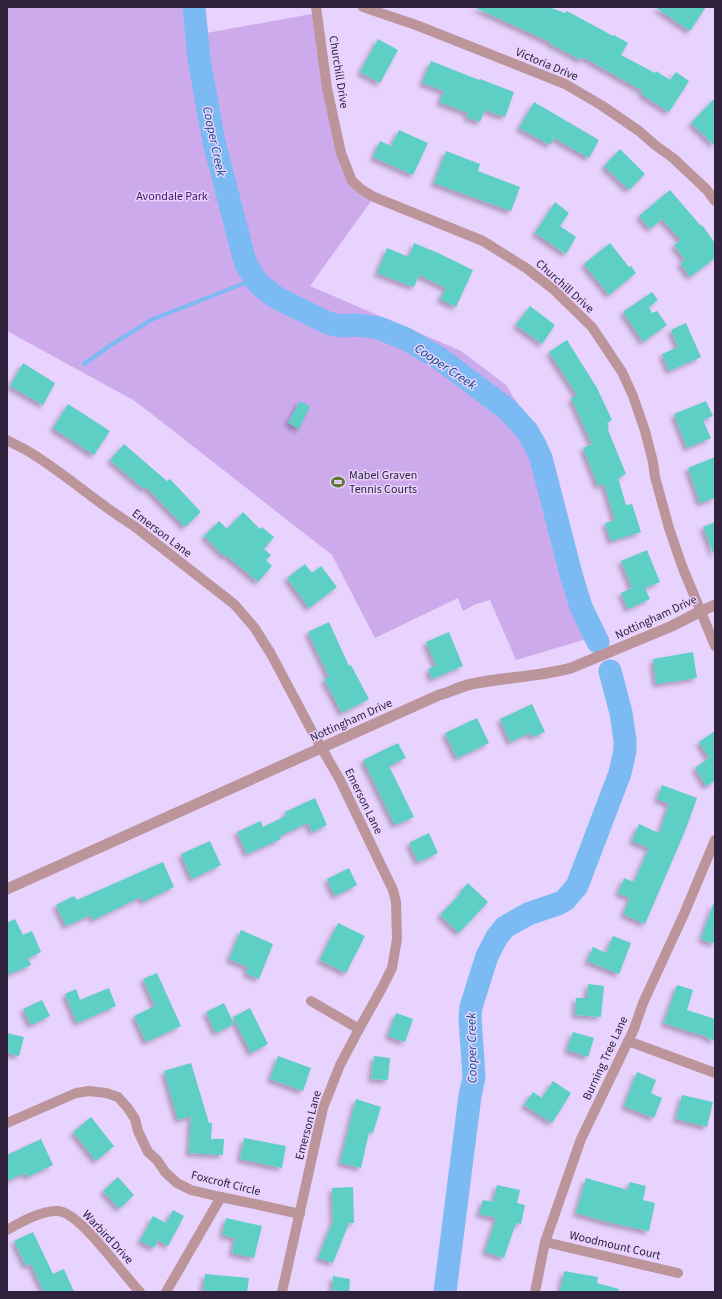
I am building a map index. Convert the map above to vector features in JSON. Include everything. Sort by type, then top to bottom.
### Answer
[{"type":"street","name":"Churchill Drive","points":[[316,7],[327,88],[341,153],[352,182],[360,189],[374,197],[483,241],[526,268],[553,289],[592,327],[622,372],[633,396],[645,431],[654,477],[669,528],[682,566],[715,646]]},
{"type":"street","name":"Victoria Drive","points":[[363,7],[416,25],[565,84],[601,105],[639,131],[673,158],[707,190],[715,201]]},
{"type":"street","name":"Emerson Lane","points":[[7,440],[32,453],[134,526],[234,604],[254,627],[271,654],[340,780],[393,890],[396,902],[397,940],[392,968],[340,1065],[323,1108],[282,1292]]},
{"type":"street","name":"Nottingham Drive","points":[[7,888],[469,684],[503,678],[558,672],[571,668],[672,626],[701,610],[715,605]]},
{"type":"street","name":"Burning Tree Lane","points":[[535,1292],[545,1242],[581,1139],[634,1029],[643,1003],[684,914],[711,863],[715,840]]},
{"type":"street","points":[[311,1001],[359,1029]]},
{"type":"street","points":[[628,1041],[715,1074]]},
{"type":"street","name":"Foxcroft Circle","points":[[7,1123],[76,1093],[89,1091],[106,1093],[118,1097],[127,1107],[135,1119],[138,1131],[148,1152],[157,1160],[165,1172],[177,1183],[191,1190],[300,1214]]},
{"type":"street","points":[[166,1292],[222,1197]]},
{"type":"street","name":"Warbird Drive","points":[[7,1230],[23,1221],[46,1212],[60,1210],[77,1219],[140,1292]]},
{"type":"street","name":"Woodmount Court","points":[[545,1242],[678,1273]]},
{"type":"green space","name":"Avondale Park","points":[[7,7],[195,7],[201,34],[317,13],[347,170],[374,197],[310,286],[461,351],[506,385],[542,444],[600,635],[516,660],[490,600],[476,604],[463,611],[458,598],[375,638],[332,555],[135,401],[7,331]]},
{"type":"building","points":[[474,7],[549,7],[565,13],[567,11],[628,43],[621,55],[655,73],[656,71],[670,80],[676,72],[689,81],[669,112],[641,94],[643,91],[583,57],[581,60],[549,43],[550,42]]},
{"type":"building","points":[[655,7],[706,7],[690,31]]},
{"type":"building","points":[[378,39],[398,50],[380,83],[360,72]]},
{"type":"building","points":[[431,61],[514,92],[505,117],[485,110],[480,122],[466,117],[468,113],[439,102],[444,91],[422,83]]},
{"type":"building","points":[[715,98],[715,146],[691,123]]},
{"type":"building","points":[[534,102],[599,140],[589,158],[554,138],[550,145],[519,128]]},
{"type":"building","points":[[399,130],[428,143],[413,175],[373,157],[380,141],[391,146]]},
{"type":"building","points":[[620,149],[645,174],[629,190],[604,166]]},
{"type":"building","points":[[446,151],[480,164],[478,171],[520,187],[511,211],[434,183]]},
{"type":"building","points":[[670,190],[701,226],[702,225],[715,243],[715,258],[690,277],[680,263],[685,260],[674,245],[681,240],[662,219],[650,229],[639,216]]},
{"type":"building","points":[[555,202],[569,213],[560,226],[576,237],[566,254],[535,233]]},
{"type":"building","points":[[414,243],[473,270],[456,307],[440,299],[446,288],[419,275],[414,287],[377,273],[387,248],[409,257]]},
{"type":"building","points":[[610,243],[629,267],[631,266],[636,273],[609,295],[584,264]]},
{"type":"building","points":[[652,292],[658,300],[649,307],[652,313],[657,311],[667,325],[643,342],[623,312]]},
{"type":"building","points":[[530,306],[555,325],[542,344],[516,325]]},
{"type":"building","points":[[686,323],[701,357],[669,371],[662,354],[678,347],[671,330]]},
{"type":"building","points":[[567,340],[597,388],[612,420],[607,423],[608,430],[626,474],[618,478],[626,505],[632,504],[641,532],[611,541],[605,523],[615,520],[604,484],[598,486],[583,448],[592,444],[571,398],[577,395],[549,352]]},
{"type":"building","points":[[23,363],[55,383],[43,405],[10,386]]},
{"type":"building","points":[[300,401],[310,406],[299,429],[288,423]]},
{"type":"building","points":[[706,401],[713,416],[703,420],[711,438],[687,448],[674,414]]},
{"type":"building","points":[[68,404],[110,431],[94,455],[53,428]]},
{"type":"building","points":[[124,444],[167,481],[170,479],[201,512],[185,527],[146,487],[144,489],[110,460]]},
{"type":"building","points":[[715,457],[715,498],[700,503],[688,468]]},
{"type":"building","points":[[243,512],[260,529],[262,527],[274,537],[264,549],[271,555],[266,560],[272,566],[258,582],[226,555],[225,557],[204,536],[219,521],[227,529]]},
{"type":"building","points":[[715,522],[715,555],[714,555],[703,527]]},
{"type":"building","points":[[647,550],[660,582],[645,588],[650,599],[628,609],[621,593],[632,588],[621,561]]},
{"type":"building","points":[[305,564],[312,573],[321,566],[337,587],[309,608],[287,578]]},
{"type":"building","points":[[329,622],[349,666],[351,665],[369,699],[342,713],[324,679],[329,677],[308,632]]},
{"type":"building","points":[[449,632],[463,666],[432,679],[428,669],[436,666],[426,642]]},
{"type":"building","points":[[693,652],[697,678],[656,684],[653,659]]},
{"type":"building","points":[[532,704],[545,732],[532,737],[530,733],[510,742],[500,719]]},
{"type":"building","points":[[477,718],[489,743],[457,758],[445,733]]},
{"type":"building","points":[[715,731],[715,781],[706,786],[695,768],[709,758],[699,742]]},
{"type":"building","points":[[398,743],[406,758],[389,766],[414,817],[395,825],[363,760]]},
{"type":"building","points":[[662,785],[697,798],[685,831],[645,924],[623,914],[630,898],[618,893],[624,878],[634,882],[649,848],[632,841],[639,824],[659,833],[669,804],[657,799]]},
{"type":"building","points":[[315,798],[327,825],[312,832],[308,823],[280,836],[281,839],[247,854],[237,832],[261,821],[263,827],[286,816],[285,812]]},
{"type":"building","points":[[429,833],[438,853],[418,862],[409,843]]},
{"type":"building","points":[[210,841],[221,865],[192,879],[181,854]]},
{"type":"building","points":[[163,862],[174,887],[143,902],[141,897],[93,920],[91,915],[66,926],[56,905],[74,896],[77,900]]},
{"type":"building","points":[[349,868],[357,885],[335,896],[327,879]]},
{"type":"building","points":[[468,883],[488,902],[459,933],[440,915],[461,893],[460,892]]},
{"type":"building","points":[[713,904],[715,904],[715,944],[701,939]]},
{"type":"building","points":[[15,919],[23,935],[32,931],[41,952],[28,958],[31,965],[7,975],[7,923]]},
{"type":"building","points":[[338,923],[365,936],[346,973],[320,960]]},
{"type":"building","points":[[241,930],[273,944],[259,979],[246,973],[248,967],[229,959]]},
{"type":"building","points":[[613,936],[631,943],[619,974],[587,961],[593,947],[606,953]]},
{"type":"building","points":[[157,973],[181,1026],[146,1042],[134,1016],[155,1006],[143,979]]},
{"type":"building","points":[[588,984],[604,986],[601,1017],[575,1015],[576,998],[587,998]]},
{"type":"building","points":[[677,985],[693,990],[687,1010],[715,1019],[715,1041],[698,1033],[697,1034],[664,1023]]},
{"type":"building","points":[[109,988],[116,1006],[77,1023],[65,994],[76,989],[80,1000]]},
{"type":"building","points":[[42,1000],[50,1016],[31,1025],[23,1009]]},
{"type":"building","points":[[224,1003],[234,1024],[216,1033],[206,1012]]},
{"type":"building","points":[[250,1008],[268,1044],[251,1053],[233,1017]]},
{"type":"building","points":[[396,1013],[413,1019],[405,1042],[388,1036]]},
{"type":"building","points":[[573,1032],[594,1038],[588,1057],[567,1050]]},
{"type":"building","points":[[7,1033],[24,1037],[19,1056],[7,1053]]},
{"type":"building","points":[[278,1056],[311,1068],[303,1091],[270,1079]]},
{"type":"building","points":[[374,1056],[390,1058],[388,1080],[371,1079]]},
{"type":"building","points":[[191,1063],[209,1123],[212,1123],[211,1139],[224,1139],[223,1155],[189,1153],[191,1116],[178,1120],[164,1071]]},
{"type":"building","points":[[637,1072],[656,1080],[651,1093],[662,1098],[654,1118],[624,1106]]},
{"type":"building","points":[[553,1081],[571,1093],[552,1123],[524,1105],[533,1092],[542,1098]]},
{"type":"building","points":[[682,1095],[713,1102],[707,1127],[676,1119]]},
{"type":"building","points":[[356,1099],[381,1107],[373,1133],[369,1132],[361,1168],[340,1163]]},
{"type":"building","points":[[91,1117],[114,1146],[96,1161],[73,1132]]},
{"type":"building","points":[[244,1138],[286,1146],[282,1168],[240,1159]]},
{"type":"building","points":[[41,1139],[53,1165],[27,1177],[25,1173],[7,1181],[7,1155]]},
{"type":"building","points":[[118,1177],[134,1195],[119,1209],[103,1191]]},
{"type":"building","points":[[586,1178],[628,1190],[629,1182],[646,1186],[643,1200],[655,1203],[649,1231],[576,1213]]},
{"type":"building","points":[[497,1185],[520,1190],[517,1203],[525,1205],[521,1224],[516,1223],[504,1258],[485,1252],[496,1218],[479,1214],[483,1200],[493,1202]]},
{"type":"building","points":[[353,1187],[354,1223],[349,1223],[333,1263],[318,1258],[333,1221],[332,1188]]},
{"type":"building","points":[[173,1210],[184,1216],[168,1246],[158,1240],[154,1248],[140,1241],[153,1216],[166,1223]]},
{"type":"building","points":[[226,1218],[262,1226],[254,1258],[232,1253],[235,1238],[222,1235]]},
{"type":"building","points":[[33,1232],[53,1274],[64,1269],[74,1292],[44,1292],[31,1264],[26,1266],[14,1241]]},
{"type":"building","points":[[564,1271],[598,1277],[597,1283],[619,1289],[618,1292],[560,1292]]},
{"type":"building","points":[[205,1274],[249,1278],[247,1292],[203,1290]]},
{"type":"building","points":[[333,1276],[350,1279],[349,1292],[332,1290]]},
{"type":"waterway","name":"Cooper Creek","points":[[194,7],[199,59],[214,142],[243,254],[246,264],[255,279],[260,285],[277,298],[328,323],[341,326],[359,325],[379,328],[406,339],[439,358],[508,410],[527,431],[541,458],[581,607],[598,642]]},
{"type":"waterway","points":[[84,364],[151,320],[255,279]]},
{"type":"waterway","name":"Cooper Creek","points":[[445,1292],[470,1096],[474,1077],[470,1018],[471,1007],[487,956],[497,937],[505,927],[528,914],[560,903],[565,900],[577,886],[620,773],[625,750],[621,713],[610,671]]},
{"type":"place","name":"Mabel Graven Tennis Courts","points":[[338,482]]}]
